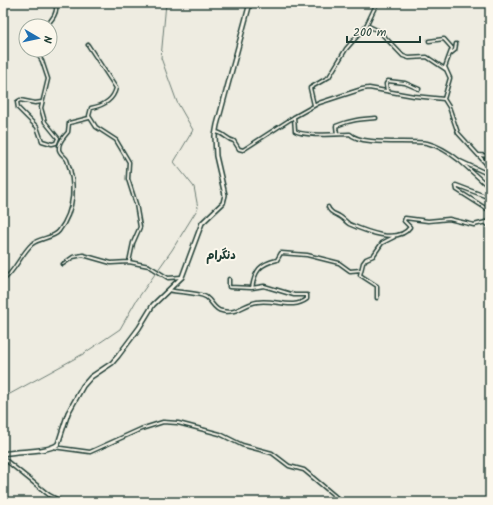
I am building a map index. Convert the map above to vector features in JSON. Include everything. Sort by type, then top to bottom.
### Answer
[{"type":"main road","points":[[3,454],[52,447],[58,444],[68,413],[83,386],[91,377],[112,363],[140,328],[150,309],[182,277],[200,228],[206,219],[223,203],[226,195],[216,156],[216,132],[221,106],[250,3]]},
{"type":"street","points":[[52,18],[57,9],[55,3]]},
{"type":"street","points":[[314,105],[310,88],[329,77],[346,49],[366,25],[377,3]]},
{"type":"street","points":[[366,25],[379,31],[403,56],[409,58],[427,57],[445,69],[450,78],[444,99],[449,107],[458,133],[490,168]]},
{"type":"street","points":[[429,41],[442,39],[446,40],[452,48],[446,61],[445,69]]},
{"type":"street","points":[[449,55],[454,52],[456,44]]},
{"type":"street","points":[[88,45],[116,88],[114,94],[102,106],[91,108],[89,118],[100,130],[116,140],[129,162],[128,179],[136,204],[140,227],[133,243],[129,262]]},
{"type":"street","points":[[40,58],[48,79],[41,108],[45,122],[58,138],[56,143]]},
{"type":"street","points":[[387,91],[386,84],[388,81],[405,83],[419,89]]},
{"type":"street","points":[[216,132],[223,133],[229,139],[234,141],[239,149],[244,150],[314,105],[362,89],[369,88],[444,99]]},
{"type":"street","points":[[42,102],[35,103],[20,100],[17,102],[18,108],[36,127],[42,141],[52,144],[56,143],[59,145]]},
{"type":"street","points":[[294,117],[297,132],[350,134],[354,137],[369,140],[428,144],[443,149],[460,161],[490,188]]},
{"type":"street","points":[[3,280],[32,244],[57,233],[66,217],[72,201],[72,179],[66,158],[59,151],[59,145],[61,140],[68,132],[69,123],[89,118]]},
{"type":"street","points":[[337,134],[336,126],[354,120],[376,118]]},
{"type":"street","points":[[478,155],[490,156]]},
{"type":"street","points":[[460,161],[490,175]]},
{"type":"street","points":[[490,198],[456,185],[457,190],[490,211]]},
{"type":"street","points":[[328,207],[331,213],[340,216],[349,224],[377,234],[394,236],[400,235],[410,227],[404,221],[405,218],[428,221],[449,219],[474,225],[484,221],[490,221]]},
{"type":"street","points":[[484,221],[490,227]]},
{"type":"street","points":[[377,298],[377,286],[361,276],[361,270],[365,261],[373,256],[382,243],[394,236]]},
{"type":"street","points":[[252,288],[257,270],[268,262],[277,260],[281,253],[307,255],[339,263],[350,271],[361,270]]},
{"type":"street","points":[[63,264],[72,257],[83,255],[111,263],[129,262],[151,267],[168,278],[182,277]]},
{"type":"street","points":[[168,290],[205,297],[218,310],[226,312],[235,311],[256,302],[280,302],[297,305],[307,299],[307,295],[294,295],[269,287],[229,287],[229,279]]},
{"type":"street","points":[[52,447],[90,452],[140,429],[163,422],[178,423],[220,434],[242,445],[272,453],[289,466],[304,470],[342,502]]},
{"type":"street","points":[[3,458],[49,495],[62,502]]},
{"type":"waterway","points":[[3,405],[8,395],[83,354],[120,329],[136,301],[172,250],[198,208],[194,187],[174,162],[193,130],[177,102],[161,58],[166,3]]},
{"type":"district","name":"دنگرام","points":[[221,255]]}]
